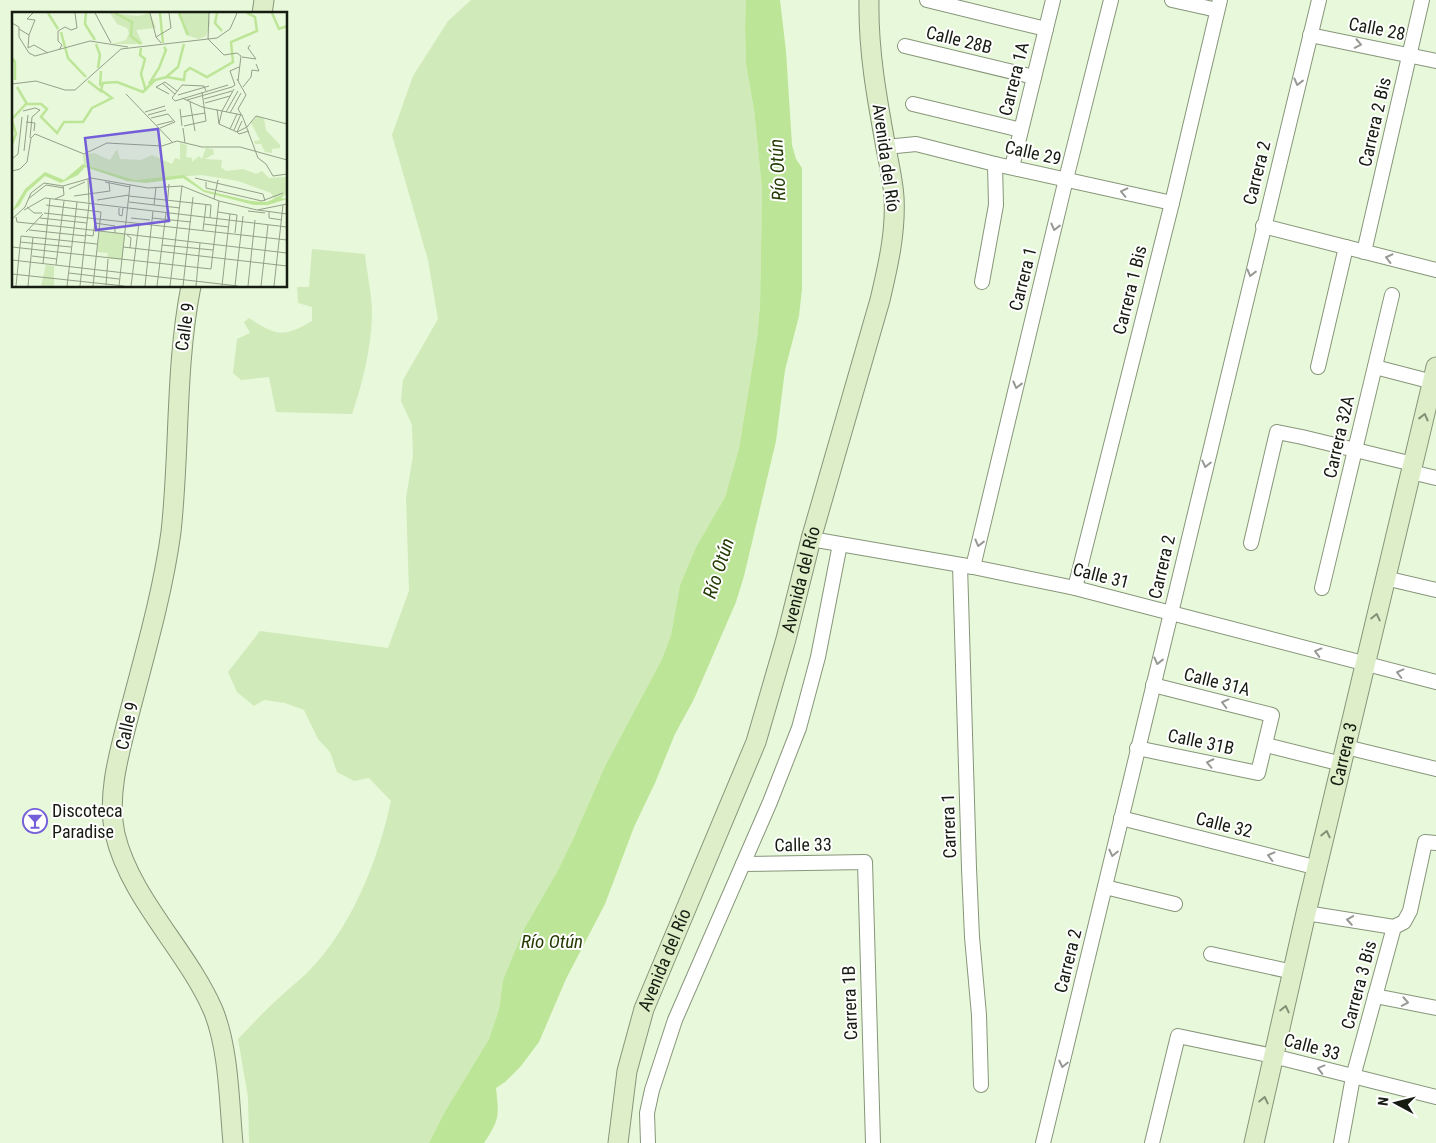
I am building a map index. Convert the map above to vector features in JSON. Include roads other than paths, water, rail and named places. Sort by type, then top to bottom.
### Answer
[{"type":"main road","name":"Avenida del Río","points":[[618,1143],[627,1071],[644,1009],[756,742],[890,259],[894,220],[894,196],[872,60],[868,23],[869,0]]},
{"type":"main road","name":"Calle 9","points":[[191,288],[185,313],[179,369],[170,532],[160,589],[116,774],[112,814],[122,856],[136,885],[193,973],[213,1011],[225,1061],[233,1143]]},
{"type":"main road","name":"Carrera 3","points":[[1254,1143],[1306,914],[1434,374]]},
{"type":"street","name":"Calle 28B","points":[[927,0],[1046,29]]},
{"type":"street","name":"Carrera 1A","points":[[1012,167],[1053,0]]},
{"type":"street","name":"Carrera 1","points":[[981,1085],[979,1015],[972,937],[969,868],[966,566],[1111,0]]},
{"type":"street","points":[[1172,0],[1218,5]]},
{"type":"street","name":"Carrera 2","points":[[1043,1143],[1319,0]]},
{"type":"street","name":"Carrera 2 Bis","points":[[1364,252],[1422,0]]},
{"type":"street","name":"Carrera 1 Bis","points":[[1075,588],[1172,203],[1218,5]]},
{"type":"street","name":"Calle 28","points":[[1310,35],[1436,61]]},
{"type":"street","name":"Calle 28B","points":[[905,46],[1034,77]]},
{"type":"street","points":[[913,104],[1021,130]]},
{"type":"street","name":"Calle 29","points":[[886,147],[916,144],[995,164],[1172,203]]},
{"type":"street","points":[[982,282],[996,205],[995,164]]},
{"type":"street","points":[[1263,226],[1436,270]]},
{"type":"street","points":[[1318,367],[1346,247]]},
{"type":"street","name":"Carrera 32A","points":[[1322,588],[1392,295]]},
{"type":"street","points":[[1375,367],[1434,374]]},
{"type":"street","points":[[1252,543],[1277,432],[1355,450],[1412,468],[1436,478]]},
{"type":"street","name":"Calle 31","points":[[811,539],[966,566],[1075,588],[1436,682]]},
{"type":"street","points":[[648,1143],[648,1113],[652,1090],[672,1029],[770,802],[798,728],[818,657],[840,544]]},
{"type":"street","points":[[1386,578],[1436,590]]},
{"type":"street","name":"Calle 31A","points":[[1153,685],[1272,715],[1266,745]]},
{"type":"street","points":[[1266,745],[1436,769]]},
{"type":"street","name":"Calle 31B","points":[[1137,748],[1258,773],[1266,745]]},
{"type":"street","name":"Calle 32","points":[[1121,818],[1318,868]]},
{"type":"street","name":"Carrera 3 Bis","points":[[1341,1143],[1353,1077],[1394,927],[1404,922],[1410,911],[1430,843]]},
{"type":"street","name":"Calle 33","points":[[743,864],[865,862]]},
{"type":"street","name":"Carrera 1B","points":[[865,862],[873,1143]]},
{"type":"street","points":[[1105,887],[1175,904]]},
{"type":"street","points":[[1306,914],[1394,927]]},
{"type":"street","points":[[1211,954],[1293,972]]},
{"type":"street","points":[[1375,996],[1436,1008]]},
{"type":"street","name":"Calle 33","points":[[1152,1143],[1178,1036],[1273,1056],[1436,1097]]},
{"type":"water","name":"Río Otún","points":[[746,0],[780,0],[786,51],[792,145],[796,159],[802,168],[802,289],[799,316],[785,370],[776,441],[744,576],[736,602],[694,699],[675,734],[634,827],[605,904],[566,979],[539,1042],[521,1066],[496,1088],[498,1111],[493,1128],[484,1143],[429,1143],[444,1113],[489,1039],[499,1009],[503,980],[524,929],[558,870],[605,766],[662,659],[671,635],[680,585],[696,547],[725,497],[739,448],[757,338],[760,304],[762,189],[754,110],[746,64]]},
{"type":"place","name":"Discoteca Paradise","points":[[35,821]]}]
